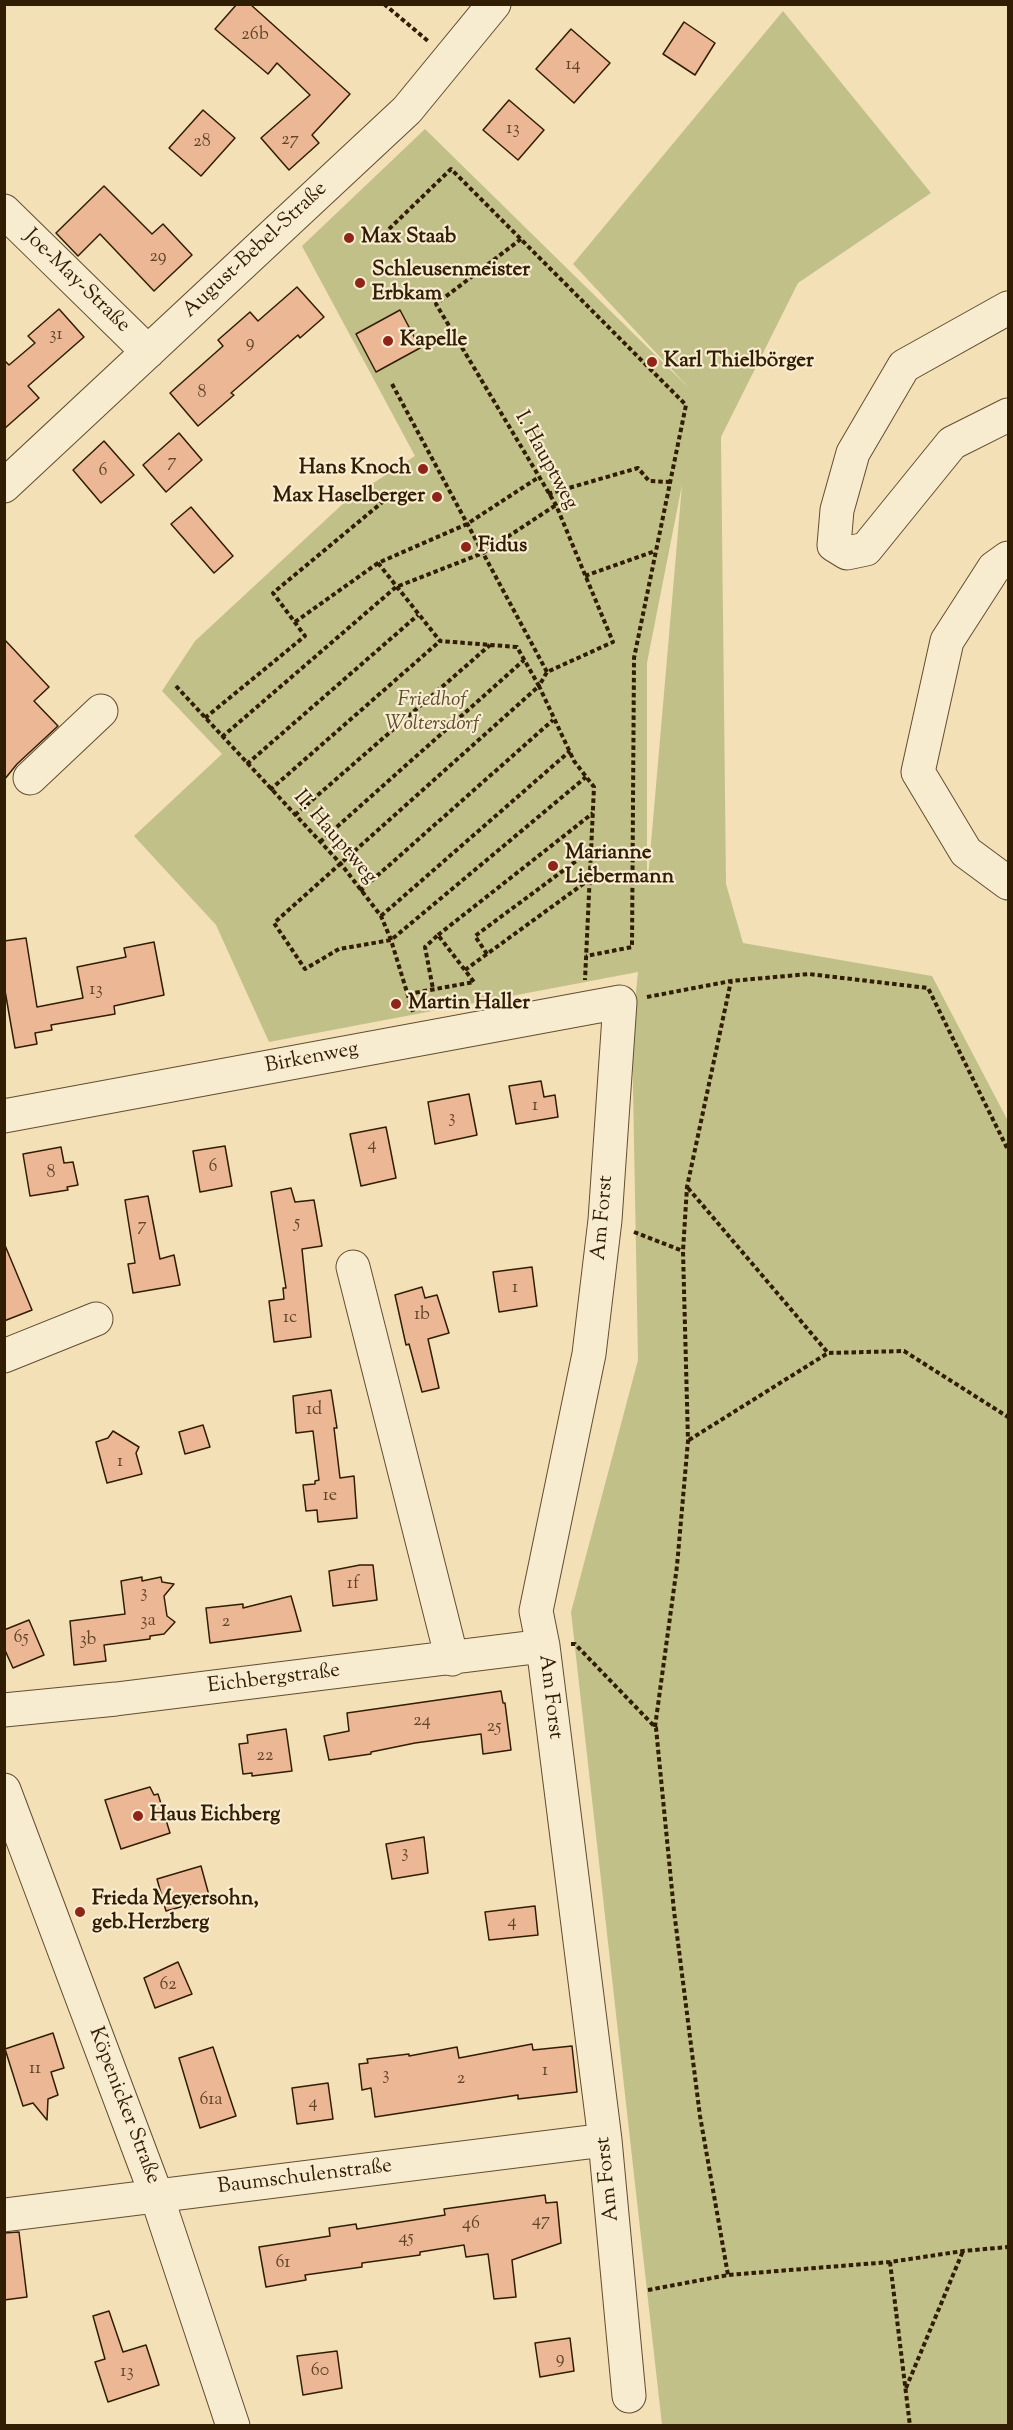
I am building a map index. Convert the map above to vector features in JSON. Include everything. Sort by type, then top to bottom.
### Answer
[{"type":"street","name":"August-Bebel-Straße","points":[[4,486],[406,110],[494,4]]},
{"type":"street","name":"Joe-May-Straße","points":[[4,212],[148,352]]},
{"type":"street","points":[[1008,308],[904,366],[853,453],[837,510],[834,544],[847,553],[866,549],[952,442],[1008,415]]},
{"type":"street","points":[[1008,558],[994,568],[947,641],[918,772],[966,852],[1008,883]]},
{"type":"street","points":[[30,778],[101,711]]},
{"type":"street","name":"Birkenweg","points":[[4,1116],[620,1002]]},
{"type":"street","name":"Am Forst","points":[[620,1002],[605,1220],[589,1354],[536,1611],[543,1646],[605,2140],[629,2396]]},
{"type":"street","points":[[353,1267],[452,1659]]},
{"type":"street","points":[[4,1356],[96,1318]]},
{"type":"street","name":"Eichbergstraße","points":[[4,1710],[116,1699],[543,1646]]},
{"type":"street","name":"Köpenicker Straße","points":[[4,1790],[157,2197],[232,2426]]},
{"type":"street","name":"Baumschulenstraße","points":[[4,2216],[605,2140]]},
{"type":"path","points":[[384,4],[449,59]]},
{"type":"path","points":[[389,229],[451,170],[686,405],[634,658],[632,947],[586,956]]},
{"type":"path","name":"I. Hauptweg","points":[[521,239],[435,304],[555,506],[614,642],[547,672]]},
{"type":"path","points":[[392,384],[547,672],[539,686],[274,923],[305,969],[339,949],[391,940],[586,777]]},
{"type":"path","points":[[548,494],[638,468],[649,481],[670,483]]},
{"type":"path","points":[[295,622],[378,563],[467,524],[539,477]]},
{"type":"path","points":[[205,718],[305,636],[273,593],[391,495]]},
{"type":"path","points":[[222,737],[396,587],[483,553],[555,506]]},
{"type":"path","points":[[585,576],[656,551]]},
{"type":"path","points":[[378,563],[440,641],[517,647],[539,686],[574,761],[594,787],[585,1008]]},
{"type":"path","points":[[247,764],[418,615]]},
{"type":"path","points":[[270,790],[440,641]]},
{"type":"path","points":[[295,815],[490,645]]},
{"type":"path","points":[[320,842],[524,660]]},
{"type":"path","name":"II. Hauptweg","points":[[176,686],[340,864],[381,916],[408,994],[419,1039]]},
{"type":"path","points":[[360,891],[553,720]]},
{"type":"path","points":[[381,916],[570,752]]},
{"type":"path","points":[[433,989],[424,947],[594,813]]},
{"type":"path","points":[[487,954],[475,936],[591,850]]},
{"type":"path","points":[[465,970],[590,879]]},
{"type":"path","points":[[408,994],[474,982],[438,935]]},
{"type":"path","points":[[620,1002],[731,981],[809,974],[928,988],[1008,1150]]},
{"type":"path","points":[[728,2276],[700,2116],[674,1911],[655,1727],[677,1566],[688,1441],[683,1251],[687,1187],[731,981]]},
{"type":"path","points":[[687,1187],[828,1353]]},
{"type":"path","points":[[605,1220],[683,1251]]},
{"type":"path","points":[[688,1441],[828,1353],[904,1351],[1008,1417]]},
{"type":"path","points":[[543,1646],[575,1644],[655,1727]]},
{"type":"path","points":[[621,2295],[728,2276],[890,2262],[1008,2247]]},
{"type":"path","points":[[906,2389],[963,2251]]},
{"type":"path","points":[[890,2262],[910,2426]]},
{"type":"green space","name":"Friedhof Woltersdorf","points":[[783,11],[931,193],[798,283],[721,437],[726,884],[743,943],[932,976],[1008,1121],[1008,2425],[662,2425],[571,1612],[638,1360],[632,1032],[638,972],[269,1042],[216,925],[134,836],[222,754],[162,691],[195,641],[347,500],[415,456],[302,246],[425,129],[689,388],[573,264]],"holes":[[[682,485],[648,878],[647,663]]]},
{"type":"building","points":[[237,4],[250,4],[350,94],[312,135],[319,143],[289,170],[261,138],[310,95],[277,63],[268,74],[215,29]]},
{"type":"building","points":[[684,22],[715,43],[695,75],[663,54]]},
{"type":"building","points":[[571,29],[610,63],[574,103],[536,69]]},
{"type":"building","points":[[509,100],[544,130],[518,160],[483,130]]},
{"type":"building","points":[[203,110],[235,138],[201,176],[169,148]]},
{"type":"building","points":[[104,186],[152,234],[163,224],[192,255],[154,291],[100,234],[78,256],[56,233]]},
{"type":"building","points":[[297,287],[324,317],[300,338],[298,335],[231,393],[234,395],[198,426],[170,393],[223,346],[218,340],[250,312],[258,321]]},
{"type":"building","points":[[59,309],[84,337],[28,386],[39,398],[4,429],[4,360],[9,365],[35,343],[28,336]]},
{"type":"building","name":"Kapelle","points":[[400,310],[420,348],[376,372],[356,334]]},
{"type":"building","points":[[179,433],[202,460],[166,492],[143,465]]},
{"type":"building","points":[[104,441],[134,475],[101,503],[73,470]]},
{"type":"building","points":[[191,507],[233,556],[214,573],[171,524]]},
{"type":"building","points":[[4,639],[49,687],[34,701],[58,726],[17,764],[4,780]]},
{"type":"building","points":[[26,938],[37,1007],[83,998],[77,967],[126,957],[124,948],[154,942],[164,995],[114,1006],[115,1014],[51,1025],[52,1030],[35,1033],[37,1044],[15,1048],[4,985],[4,941]]},
{"type":"building","points":[[541,1081],[544,1097],[555,1095],[558,1117],[516,1124],[509,1086]]},
{"type":"building","points":[[469,1094],[477,1135],[435,1144],[428,1102]]},
{"type":"building","points":[[386,1127],[396,1178],[361,1186],[350,1134]]},
{"type":"building","points":[[225,1146],[232,1186],[200,1192],[193,1151]]},
{"type":"building","points":[[61,1147],[64,1163],[73,1162],[78,1185],[67,1187],[68,1190],[30,1196],[23,1154]]},
{"type":"building","points":[[291,1188],[295,1202],[314,1200],[322,1246],[302,1249],[311,1337],[274,1342],[269,1301],[284,1299],[283,1288],[286,1288],[271,1192]]},
{"type":"building","points":[[148,1196],[160,1259],[174,1255],[180,1285],[133,1293],[128,1264],[135,1263],[125,1200]]},
{"type":"building","points":[[4,1243],[32,1310],[4,1321]]},
{"type":"building","points":[[532,1267],[537,1306],[499,1312],[493,1272]]},
{"type":"building","points":[[422,1287],[425,1298],[437,1295],[449,1333],[428,1339],[439,1388],[422,1392],[409,1344],[406,1345],[395,1295]]},
{"type":"building","points":[[331,1390],[337,1428],[334,1428],[340,1478],[354,1476],[357,1518],[318,1522],[317,1510],[306,1511],[303,1485],[315,1484],[315,1481],[319,1480],[313,1431],[296,1433],[293,1396]]},
{"type":"building","points":[[203,1425],[210,1447],[185,1454],[179,1432]]},
{"type":"building","points":[[113,1431],[139,1447],[136,1453],[142,1474],[107,1483],[96,1442],[108,1438]]},
{"type":"building","points":[[373,1565],[377,1600],[333,1606],[329,1571]]},
{"type":"building","points":[[142,1577],[142,1581],[161,1577],[162,1582],[174,1584],[164,1596],[167,1616],[175,1622],[164,1634],[150,1636],[150,1639],[104,1645],[106,1661],[74,1665],[70,1621],[125,1614],[121,1581]]},
{"type":"building","points":[[291,1596],[301,1631],[210,1643],[206,1608],[243,1604],[243,1608]]},
{"type":"building","points":[[29,1620],[44,1655],[13,1668],[4,1648],[4,1630]]},
{"type":"building","points":[[501,1691],[503,1703],[505,1703],[511,1750],[483,1754],[481,1734],[415,1743],[371,1752],[371,1754],[329,1760],[324,1736],[349,1731],[347,1713]]},
{"type":"building","points":[[286,1729],[292,1771],[252,1776],[252,1773],[243,1774],[239,1744],[248,1743],[247,1735]]},
{"type":"building","name":"Haus Eichberg","points":[[150,1787],[154,1795],[158,1794],[170,1833],[121,1849],[105,1800]]},
{"type":"building","points":[[424,1837],[428,1873],[392,1879],[386,1844]]},
{"type":"building","points":[[201,1866],[210,1899],[166,1911],[157,1879]]},
{"type":"building","points":[[535,1906],[538,1935],[489,1940],[485,1912]]},
{"type":"building","points":[[178,1962],[192,1994],[155,2008],[144,1978]]},
{"type":"building","points":[[53,2033],[64,2068],[51,2072],[58,2095],[48,2099],[47,2120],[33,2103],[23,2106],[5,2049]]},
{"type":"building","points":[[532,2044],[533,2050],[572,2046],[577,2092],[518,2099],[518,2095],[375,2117],[371,2088],[362,2090],[359,2064],[368,2063],[367,2059],[409,2054],[409,2056],[457,2047],[459,2058]]},
{"type":"building","points":[[213,2047],[236,2116],[200,2128],[179,2058]]},
{"type":"building","points":[[328,2083],[333,2119],[297,2124],[292,2088]]},
{"type":"building","points":[[545,2195],[546,2203],[557,2202],[561,2243],[512,2260],[516,2297],[494,2299],[488,2254],[466,2257],[464,2245],[420,2252],[420,2255],[362,2263],[362,2267],[305,2275],[306,2280],[266,2287],[259,2247],[330,2236],[329,2228],[356,2224],[357,2229],[445,2215],[444,2209]]},
{"type":"building","points":[[19,2232],[27,2297],[4,2300],[4,2233]]},
{"type":"building","points":[[109,2311],[123,2352],[146,2345],[159,2385],[108,2402],[95,2362],[105,2359],[93,2316]]},
{"type":"building","points":[[570,2338],[574,2371],[540,2377],[535,2343]]},
{"type":"building","points":[[337,2351],[342,2388],[303,2395],[297,2356]]},
{"type":"place","name":"Max Staab","points":[[349,238]]},
{"type":"place","name":"Schleusenmeister Erbkam","points":[[360,283]]},
{"type":"place","name":"Kapelle","points":[[388,341]]},
{"type":"place","name":"Karl Thielbörger","points":[[652,362]]},
{"type":"place","name":"Hans Knoch","points":[[423,469]]},
{"type":"place","name":"Max Haselberger","points":[[437,497]]},
{"type":"place","name":"Fidus","points":[[466,547]]},
{"type":"place","name":"Marianne Liebermann","points":[[553,866]]},
{"type":"place","name":"Martin Haller","points":[[396,1004]]},
{"type":"place","name":"Haus Eichberg","points":[[138,1816]]},
{"type":"place","name":"Frieda Meyersohn, geb.Herzberg","points":[[80,1912]]}]
